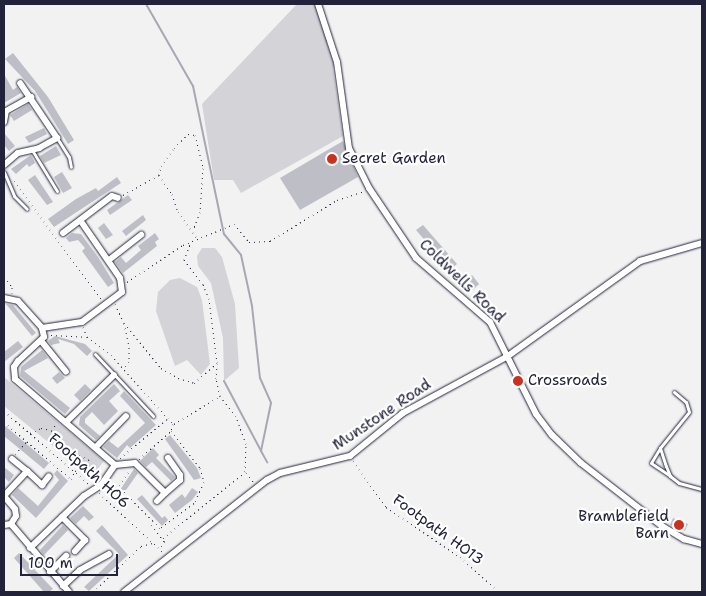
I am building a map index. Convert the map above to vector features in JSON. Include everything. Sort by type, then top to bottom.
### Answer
[{"type":"street","name":"Coldwells Road","points":[[318,4],[337,62],[349,148],[369,188],[416,258],[490,322],[536,414],[552,435],[606,483],[662,526],[684,539],[702,544]]},
{"type":"street","points":[[4,165],[18,153],[31,150],[57,138],[31,97],[20,84]]},
{"type":"street","points":[[4,122],[6,112],[31,97]]},
{"type":"street","points":[[63,233],[112,196],[118,198]]},
{"type":"street","points":[[42,328],[82,322],[113,301],[122,292],[122,285],[109,260],[80,220]]},
{"type":"street","points":[[109,260],[141,235]]},
{"type":"street","name":"Munstone Road","points":[[124,592],[280,473],[350,456],[403,413],[508,356],[640,261],[702,243]]},
{"type":"street","points":[[4,298],[12,298],[42,328],[43,339],[66,372]]},
{"type":"street","points":[[43,339],[18,361],[14,373],[19,382],[114,464],[135,463],[166,493]]},
{"type":"street","points":[[63,420],[114,375]]},
{"type":"street","points":[[96,447],[126,416]]},
{"type":"street","points":[[157,500],[180,480],[180,475],[168,458]]},
{"type":"street","points":[[12,459],[42,485],[49,476]]},
{"type":"street","points":[[30,548],[94,489],[114,464]]},
{"type":"street","points":[[11,524],[15,509],[4,496],[27,471]]},
{"type":"street","points":[[62,517],[85,540],[74,551]]},
{"type":"street","points":[[4,525],[11,524]]},
{"type":"street","points":[[11,524],[34,555],[69,592]]},
{"type":"street","points":[[63,586],[80,570],[109,554]]},
{"type":"street","points":[[50,572],[66,556]]},
{"type":"lane","points":[[57,138],[69,157],[70,167]]},
{"type":"lane","points":[[31,150],[57,191]]},
{"type":"lane","points":[[4,172],[14,196],[27,209]]},
{"type":"lane","points":[[95,354],[154,416]]},
{"type":"lane","points":[[674,392],[686,402],[689,412],[660,448],[651,463],[679,483],[702,490]]},
{"type":"lane","points":[[660,448],[670,476]]},
{"type":"path","points":[[193,230],[200,212],[203,168],[195,135],[188,134],[174,148],[161,166],[160,175],[172,194],[178,212],[193,230],[197,239]]},
{"type":"path","points":[[118,198],[160,175]]},
{"type":"path","points":[[222,230],[238,226],[249,242],[270,241],[337,200],[359,195],[369,188]]},
{"type":"path","points":[[192,241],[184,260],[204,284],[209,299],[217,363],[216,380],[220,396],[236,416],[246,444],[245,472],[258,488]]},
{"type":"path","points":[[4,277],[12,287],[12,298]]},
{"type":"path","points":[[113,301],[124,323],[161,368],[178,378],[194,383],[217,363]]},
{"type":"path","points":[[82,322],[87,337]]},
{"type":"path","points":[[122,369],[129,362],[124,323]]},
{"type":"path","points":[[43,339],[58,333],[87,337],[111,355],[173,424]]},
{"type":"path","points":[[171,431],[200,468],[204,482],[194,503],[164,529],[119,485],[135,463],[171,431],[173,424],[220,396]]},
{"type":"path","name":"Footpath HO6","points":[[4,411],[75,471],[153,544],[159,548],[164,542],[163,538]]},
{"type":"path","points":[[114,464],[167,419]]},
{"type":"path","points":[[51,430],[63,420]]},
{"type":"path","points":[[4,422],[70,479],[75,471],[88,466],[89,460],[64,447],[51,430],[41,428],[30,433]]},
{"type":"path","points":[[12,459],[27,441]]},
{"type":"path","name":"Footpath HO13","points":[[350,456],[386,507],[460,557],[499,592]]},
{"type":"path","points":[[153,520],[151,526],[163,538],[245,472]]},
{"type":"path","points":[[93,592],[141,546],[153,544]]},
{"type":"shaded area","points":[[297,4],[315,4],[335,62],[333,68],[343,136],[241,193],[233,180],[214,180],[202,104]]},
{"type":"shaded area","points":[[202,248],[215,248],[222,257],[235,304],[239,368],[224,381],[223,338],[211,283],[198,266],[197,256]]},
{"type":"shaded area","points":[[180,278],[197,287],[202,300],[210,364],[201,375],[187,360],[175,366],[156,311],[158,292],[170,280]]},
{"type":"shaded area","points":[[4,377],[104,461],[91,477],[4,406]]},
{"type":"building","points":[[13,53],[48,97],[74,140],[68,144],[35,91],[5,59]]},
{"type":"building","points":[[4,74],[13,90],[17,87],[21,93],[4,103]]},
{"type":"building","points":[[28,104],[32,110],[14,121],[10,115]]},
{"type":"building","points":[[44,128],[47,134],[29,143],[25,137]]},
{"type":"building","points":[[4,133],[15,146],[9,151],[4,145]]},
{"type":"building","name":"Secret Garden","points":[[343,141],[358,177],[300,210],[280,178]]},
{"type":"building","points":[[56,146],[61,155],[44,163],[40,156]]},
{"type":"building","points":[[31,155],[35,163],[29,167],[27,164],[16,174],[11,169]]},
{"type":"building","points":[[62,172],[72,188],[63,193],[54,177]]},
{"type":"building","points":[[35,175],[53,202],[47,205],[28,180]]},
{"type":"building","points":[[117,177],[121,183],[54,227],[48,219],[76,199],[96,188],[98,191]]},
{"type":"building","points":[[128,195],[132,200],[110,215],[107,210]]},
{"type":"building","points":[[143,215],[146,220],[126,236],[122,231]]},
{"type":"building","points":[[104,223],[113,235],[106,239],[98,228]]},
{"type":"building","points":[[423,225],[457,264],[450,270],[416,230]]},
{"type":"building","points":[[72,233],[81,234],[114,283],[108,287],[82,251],[85,248],[78,240],[69,242],[66,238]]},
{"type":"building","points":[[155,233],[159,239],[155,242],[157,246],[123,273],[115,262],[121,257],[126,263],[141,250],[138,246]]},
{"type":"building","points":[[472,275],[479,284],[473,290],[465,282]]},
{"type":"building","points":[[6,304],[13,305],[36,333],[32,336]]},
{"type":"building","points":[[55,336],[85,344],[92,351],[87,356],[74,344],[58,339],[60,343],[51,345],[48,341]]},
{"type":"building","points":[[18,341],[23,347],[4,362],[4,352]]},
{"type":"building","points":[[42,350],[48,358],[24,371],[70,408],[65,414],[20,376],[21,367]]},
{"type":"building","points":[[59,372],[65,378],[57,384],[52,378]]},
{"type":"building","points":[[85,384],[91,390],[80,401],[74,395]]},
{"type":"building","points":[[114,384],[120,391],[109,401],[118,411],[104,425],[92,412],[85,419],[85,423],[100,436],[96,440],[79,425],[80,417]]},
{"type":"building","points":[[124,391],[156,425],[130,448],[127,445],[117,458],[103,447],[109,441],[118,448],[145,423],[120,396]]},
{"type":"building","points":[[4,425],[49,463],[44,469],[4,436]]},
{"type":"building","points":[[170,435],[197,468],[201,478],[194,480],[165,439]]},
{"type":"building","points":[[153,448],[159,455],[156,458],[175,477],[171,481],[152,462],[146,467],[140,461]]},
{"type":"building","points":[[4,467],[14,475],[9,482],[4,477]]},
{"type":"building","points":[[134,469],[138,473],[126,490],[120,490]]},
{"type":"building","points":[[57,470],[68,481],[36,518],[12,495],[18,488],[38,506],[59,480],[54,474]]},
{"type":"building","points":[[192,488],[198,492],[192,500],[175,513],[169,505],[182,494],[185,498]]},
{"type":"building","points":[[142,495],[162,518],[165,516],[168,520],[162,526],[137,499]]},
{"type":"building","points":[[83,506],[94,517],[89,521],[84,516],[76,524],[70,518]]},
{"type":"building","name":"Bramblefield Barn","points":[[673,518],[688,524],[685,531],[670,525]]},
{"type":"building","points":[[63,525],[68,530],[44,555],[40,550]]},
{"type":"building","points":[[102,525],[128,555],[89,591],[84,587],[119,554],[96,531]]},
{"type":"building","points":[[19,553],[53,589],[49,592],[44,592],[14,558]]},
{"type":"waterway","points":[[146,4],[193,86],[224,234],[241,255],[252,306],[260,378],[271,403],[261,451],[267,462]]},
{"type":"waterway","points":[[224,381],[261,451]]},
{"type":"place","name":"Secret Garden","points":[[332,159]]},
{"type":"place","name":"Crossroads","points":[[518,381]]},
{"type":"place","name":"Bramblefield Barn","points":[[679,525]]}]
